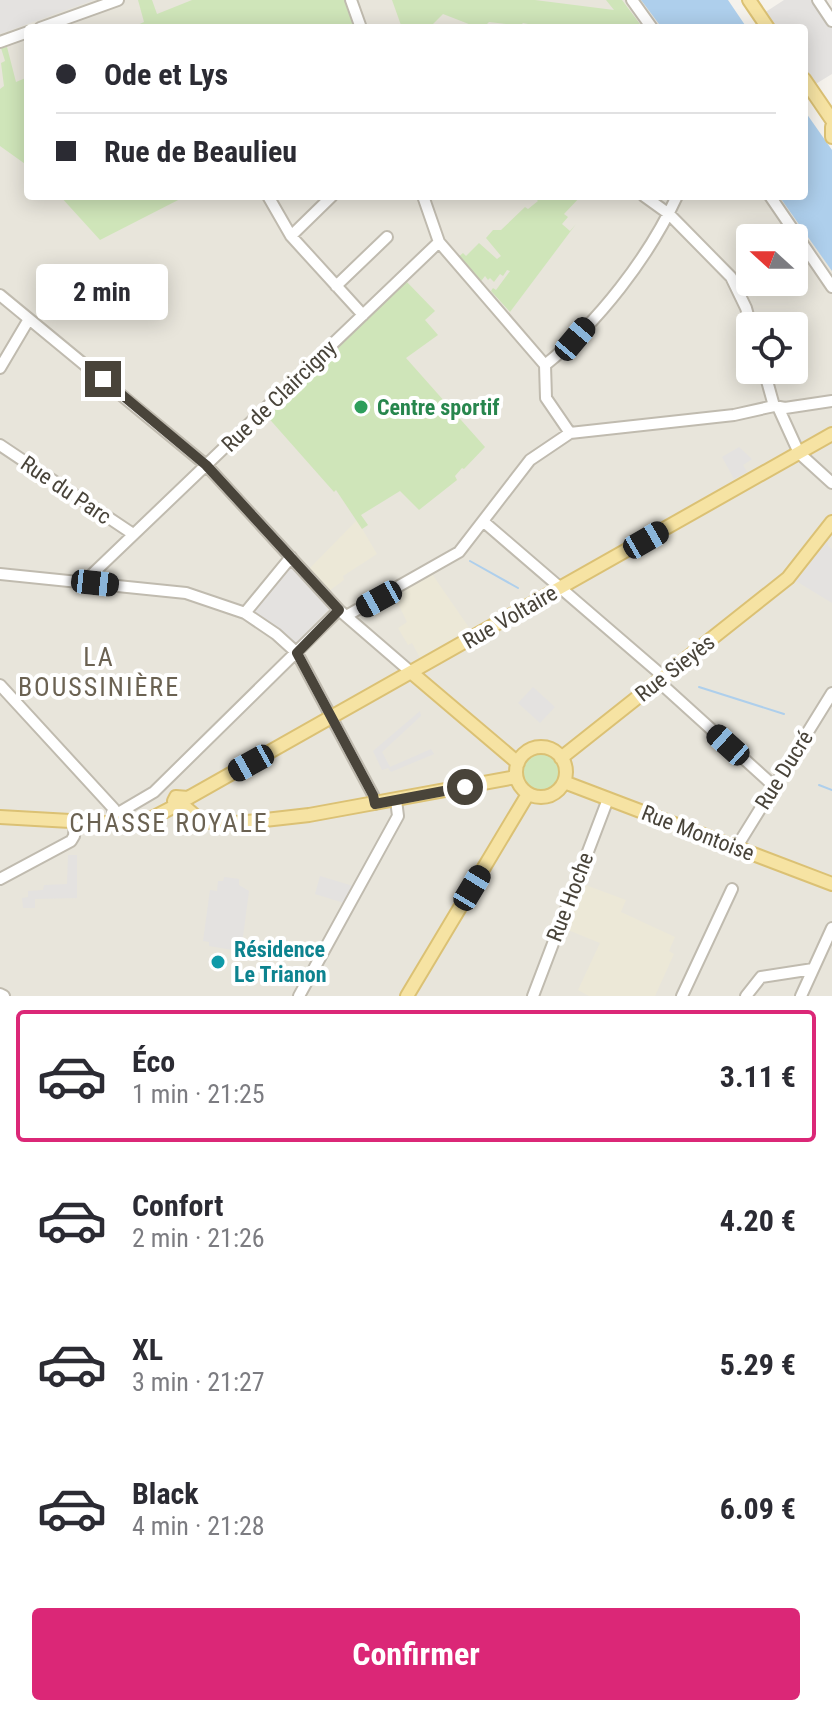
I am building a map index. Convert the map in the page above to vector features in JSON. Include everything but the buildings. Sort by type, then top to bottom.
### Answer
[{"type":"main road","points":[[749,0],[765,24]]},
{"type":"main road","points":[[808,85],[832,120]]},
{"type":"main road","points":[[832,127],[832,137]]},
{"type":"main road","name":"Rue Voltaire","points":[[0,817],[144,821],[832,434]]},
{"type":"main road","name":"Rue Sieyès","points":[[561,758],[788,578],[832,522]]},
{"type":"main road","points":[[412,673],[518,763]]},
{"type":"main road","points":[[537,748],[550,749],[561,758],[566,770],[564,782],[549,796],[536,797],[520,786],[516,777],[518,763],[525,753],[537,748]]},
{"type":"main road","points":[[181,802],[199,820],[223,824],[309,815],[516,777]]},
{"type":"main road","name":"Rue Montoise","points":[[564,782],[832,884]]},
{"type":"main road","points":[[407,996],[528,794]]},
{"type":"street","points":[[51,24],[118,0]]},
{"type":"street","points":[[351,0],[360,24]]},
{"type":"street","points":[[632,0],[649,24]]},
{"type":"street","points":[[818,0],[832,21]]},
{"type":"street","points":[[0,42],[24,33]]},
{"type":"street","points":[[270,200],[291,236],[363,315]]},
{"type":"street","points":[[291,236],[328,200]]},
{"type":"street","points":[[424,200],[439,242],[545,365],[544,391],[570,433]]},
{"type":"street","points":[[650,200],[669,214],[731,277],[747,312]]},
{"type":"street","points":[[545,365],[575,339],[626,279],[675,200]]},
{"type":"street","points":[[773,200],[832,287]]},
{"type":"street","points":[[336,286],[387,237]]},
{"type":"street","name":"Rue de Claircigny","points":[[84,582],[439,242]]},
{"type":"street","points":[[0,295],[206,465],[343,613],[412,673]]},
{"type":"street","points":[[0,368],[29,319]]},
{"type":"street","points":[[769,384],[776,407],[799,453],[832,483]]},
{"type":"street","points":[[111,819],[154,792],[297,653],[343,613],[459,552],[530,460],[570,433],[832,401]]},
{"type":"street","name":"Rue du Parc","points":[[0,445],[133,534]]},
{"type":"street","points":[[484,522],[661,679],[775,787]]},
{"type":"street","points":[[245,613],[291,557]]},
{"type":"street","points":[[0,574],[186,593],[245,613],[297,653],[375,804]]},
{"type":"street","points":[[0,685],[114,809],[111,819]]},
{"type":"street","name":"Rue Ducré","points":[[736,848],[832,693]]},
{"type":"street","points":[[164,783],[181,802]]},
{"type":"street","name":"Rue Hoche","points":[[533,996],[608,799]]},
{"type":"street","points":[[302,995],[398,816],[396,800]]},
{"type":"street","points":[[5,876],[66,845],[74,836],[75,821]]},
{"type":"street","points":[[682,996],[732,889]]},
{"type":"street","points":[[801,996],[832,928]]},
{"type":"street","points":[[746,996],[761,977],[813,969]]},
{"type":"shaded area","points":[[0,0],[692,0],[707,24],[24,24],[24,200],[808,198],[832,210],[832,996],[0,996]]},
{"type":"shaded area","points":[[0,0],[94,0],[24,24],[0,34]]},
{"type":"shaded area","points":[[784,0],[818,0],[832,21],[832,74],[814,85],[808,77],[808,24],[772,24],[764,13]]},
{"type":"shaded area","points":[[739,447],[752,459],[743,465],[747,472],[734,479],[722,457]]},
{"type":"shaded area","points":[[357,520],[377,554],[343,576],[344,580],[329,591],[309,569]]},
{"type":"shaded area","points":[[827,539],[832,549],[832,603],[796,581]]},
{"type":"shaded area","points":[[291,564],[328,602],[330,608],[295,644],[253,613],[254,607]]},
{"type":"shaded area","points":[[432,574],[470,629],[420,658],[412,643],[408,645],[398,628],[407,622],[394,595]]},
{"type":"shaded area","points":[[533,687],[555,707],[540,723],[518,703]]},
{"type":"shaded area","points":[[420,711],[421,716],[382,752],[390,767],[431,749],[434,754],[391,772],[388,768],[382,770],[373,751]]},
{"type":"shaded area","points":[[68,855],[77,855],[77,898],[35,899],[35,908],[23,908],[22,898],[28,897],[28,891],[43,890],[44,885],[67,884]]},
{"type":"shaded area","points":[[320,876],[353,886],[344,903],[315,894]]},
{"type":"shaded area","points":[[224,877],[239,879],[239,885],[249,891],[242,944],[235,943],[233,950],[209,946],[209,942],[203,941],[210,890],[217,891],[218,881],[223,881]]},
{"type":"shaded area","points":[[580,883],[626,900],[621,912],[675,937],[669,951],[674,954],[655,996],[589,996],[578,990],[600,943],[563,928]]},
{"type":"green space","points":[[138,0],[152,0],[157,14],[192,0],[345,0],[354,24],[140,24],[144,22]]},
{"type":"green space","points":[[392,0],[535,0],[614,10],[606,0],[622,0],[640,24],[469,24],[443,14],[433,24],[401,24]]},
{"type":"green space","points":[[7,47],[16,82],[24,79],[24,163],[0,146],[0,89],[4,86],[1,63],[5,61],[1,48]]},
{"type":"green space","points":[[64,200],[178,200],[100,240]]},
{"type":"green space","points":[[577,200],[564,214],[568,217],[562,224],[570,231],[576,224],[510,312],[491,291],[493,288],[496,290],[510,271],[507,270],[503,276],[500,274],[494,282],[485,276],[479,284],[457,258],[463,253],[466,256],[479,243],[497,259],[501,256],[486,238],[493,230],[501,230],[525,207],[528,209],[538,201]]},
{"type":"green space","name":"Centre sportif","points":[[405,280],[435,311],[425,320],[438,335],[406,358],[485,447],[455,476],[457,480],[419,510],[400,491],[361,515],[368,525],[362,529],[336,490],[334,492],[265,414]]},
{"type":"green space","points":[[541,754],[554,759],[559,772],[554,785],[541,790],[528,785],[523,772],[528,759]]},
{"type":"water","points":[[641,0],[728,0],[744,24],[659,24]]},
{"type":"water","points":[[808,116],[832,150],[832,271],[808,237],[808,224],[799,224],[782,200],[808,200]]},
{"type":"waterway","points":[[470,561],[518,588]]},
{"type":"waterway","points":[[699,687],[784,714]]},
{"type":"waterway","points":[[819,785],[832,790]]},
{"type":"place","name":"Centre sportif","points":[[361,407]]},
{"type":"place","name":"Résidence Le Trianon","points":[[218,962]]},
{"type":"district","name":"LA BOUSSINIÈRE","points":[[99,672]]},
{"type":"district","name":"CHASSE ROYALE","points":[[169,823]]},
{"type":"route","points":[[103,379],[206,465],[339,610],[297,653],[375,804],[465,787]]}]
